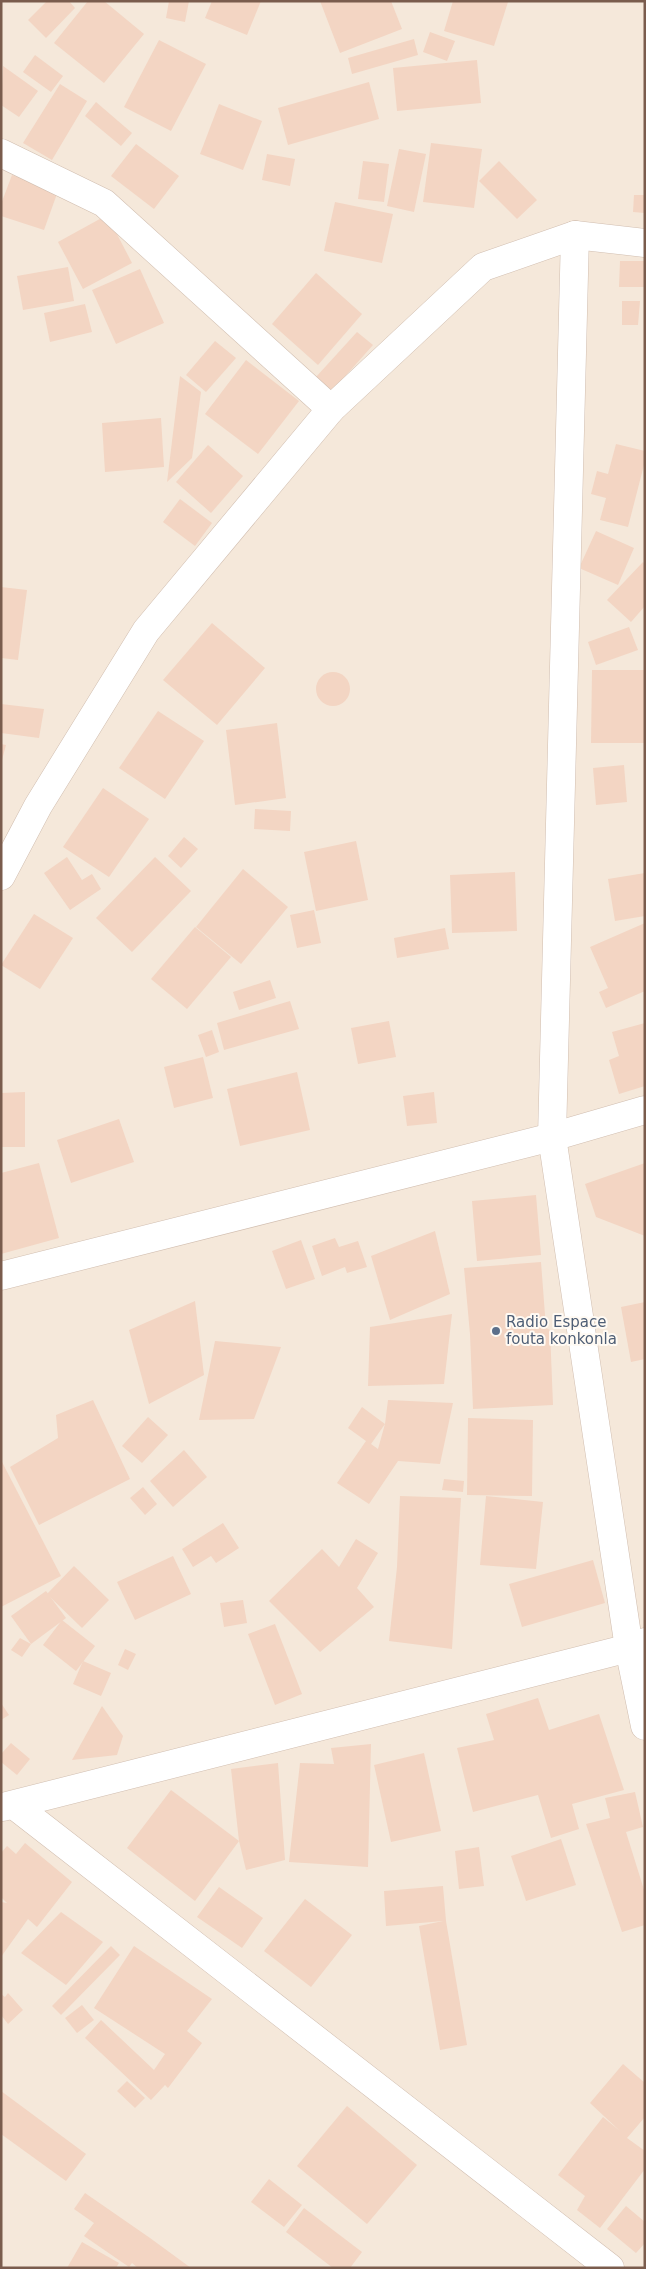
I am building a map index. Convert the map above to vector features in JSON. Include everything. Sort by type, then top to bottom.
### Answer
[{"type":"street","points":[[1,153],[104,203],[331,409]]},
{"type":"street","points":[[575,235],[552,1137],[637,1645],[645,1726]]},
{"type":"street","points":[[1,876],[38,806],[146,631],[331,409],[483,267],[575,235],[645,242]]},
{"type":"street","points":[[1,1276],[552,1137],[645,1110]]},
{"type":"street","points":[[8,1806],[637,1645]]},
{"type":"street","points":[[8,1806],[610,2268]]},
{"type":"shaded area","points":[[1,1],[645,1],[645,2268],[1,2268]]},
{"type":"building","points":[[47,1],[69,1],[75,8],[46,38],[28,20]]},
{"type":"building","points":[[88,1],[104,1],[144,34],[104,83],[54,43]]},
{"type":"building","points":[[169,1],[189,1],[185,22],[166,18]]},
{"type":"building","points":[[212,1],[261,1],[247,35],[205,18]]},
{"type":"building","points":[[320,1],[391,1],[402,29],[340,53]]},
{"type":"building","points":[[453,1],[508,2],[494,46],[444,31]]},
{"type":"building","points":[[430,32],[455,41],[447,61],[423,52]]},
{"type":"building","points":[[414,39],[418,55],[352,74],[348,58]]},
{"type":"building","points":[[159,40],[206,64],[171,131],[124,107]]},
{"type":"building","points":[[35,55],[63,76],[51,92],[23,72]]},
{"type":"building","points":[[477,60],[481,103],[397,111],[393,68]]},
{"type":"building","points":[[3,66],[38,91],[19,117],[1,105]]},
{"type":"building","points":[[369,82],[379,119],[288,145],[278,108]]},
{"type":"building","points":[[60,84],[87,101],[52,160],[23,143]]},
{"type":"building","points":[[96,102],[132,133],[121,146],[85,116]]},
{"type":"building","points":[[219,104],[262,121],[243,170],[200,154]]},
{"type":"building","points":[[431,143],[482,149],[474,208],[423,202]]},
{"type":"building","points":[[136,144],[179,176],[154,209],[111,176]]},
{"type":"building","points":[[399,149],[426,154],[414,212],[387,206]]},
{"type":"building","points":[[267,154],[295,159],[290,186],[262,180]]},
{"type":"building","points":[[363,161],[389,164],[384,202],[358,199]]},
{"type":"building","points":[[499,161],[537,200],[517,219],[479,181]]},
{"type":"building","points":[[12,175],[58,191],[44,230],[1,216],[1,204]]},
{"type":"building","points":[[634,195],[645,195],[645,213],[633,212]]},
{"type":"building","points":[[335,202],[393,214],[382,263],[324,251]]},
{"type":"building","points":[[107,215],[132,263],[83,289],[58,242]]},
{"type":"building","points":[[620,261],[645,261],[645,287],[619,287]]},
{"type":"building","points":[[68,267],[74,301],[23,310],[17,276]]},
{"type":"building","points":[[140,269],[164,323],[116,344],[92,290]]},
{"type":"building","points":[[316,273],[362,314],[318,365],[272,324]]},
{"type":"building","points":[[622,301],[640,301],[638,325],[622,325]]},
{"type":"building","points":[[85,304],[92,332],[50,342],[44,313]]},
{"type":"building","points":[[357,332],[373,345],[332,391],[316,377]]},
{"type":"building","points":[[215,341],[236,358],[206,392],[186,375]]},
{"type":"building","points":[[246,360],[299,401],[258,454],[205,414]]},
{"type":"building","points":[[180,376],[201,392],[192,458],[167,482]]},
{"type":"building","points":[[161,418],[164,467],[105,472],[102,423]]},
{"type":"building","points":[[616,444],[645,451],[645,461],[628,527],[600,520],[606,498],[591,494],[597,471],[608,474]]},
{"type":"building","points":[[208,445],[243,476],[211,513],[176,482]]},
{"type":"building","points":[[180,499],[212,523],[195,546],[163,522]]},
{"type":"building","points":[[596,531],[634,548],[618,585],[579,568]]},
{"type":"building","points":[[643,562],[645,564],[645,606],[631,622],[607,600]]},
{"type":"building","points":[[1,587],[27,590],[18,660],[1,658]]},
{"type":"building","points":[[212,623],[265,668],[217,725],[163,680]]},
{"type":"building","points":[[629,627],[638,650],[596,665],[588,642]]},
{"type":"building","points":[[592,670],[645,670],[645,743],[591,743]]},
{"type":"building","points":[[333,672],[340,673],[345,677],[349,682],[349,696],[345,701],[340,705],[333,706],[326,705],[321,701],[317,696],[316,689],[317,682],[321,677],[326,673]]},
{"type":"building","points":[[1,704],[44,709],[39,738],[1,733]]},
{"type":"building","points":[[158,711],[204,741],[165,799],[119,768]]},
{"type":"building","points":[[277,723],[286,798],[235,805],[226,730]]},
{"type":"building","points":[[1,744],[6,745],[2,760],[1,760]]},
{"type":"building","points":[[624,765],[627,802],[596,805],[593,768]]},
{"type":"building","points":[[103,788],[149,819],[109,877],[63,847]]},
{"type":"building","points":[[255,809],[291,811],[290,831],[254,829]]},
{"type":"building","points":[[184,837],[198,849],[181,868],[168,856]]},
{"type":"building","points":[[356,841],[368,900],[316,911],[304,852]]},
{"type":"building","points":[[67,857],[82,880],[92,874],[101,889],[70,910],[44,873]]},
{"type":"building","points":[[155,857],[191,891],[132,952],[96,918]]},
{"type":"building","points":[[243,869],[288,907],[241,964],[196,927]]},
{"type":"building","points":[[515,872],[517,931],[452,933],[450,875]]},
{"type":"building","points":[[645,873],[645,916],[615,921],[608,879]]},
{"type":"building","points":[[314,910],[321,943],[297,948],[290,915]]},
{"type":"building","points":[[34,914],[73,938],[40,989],[1,965]]},
{"type":"building","points":[[645,923],[645,991],[606,1008],[599,992],[608,988],[590,947]]},
{"type":"building","points":[[195,927],[231,957],[187,1009],[151,979]]},
{"type":"building","points":[[445,928],[449,949],[397,958],[394,938]]},
{"type":"building","points":[[270,980],[276,998],[239,1010],[233,992]]},
{"type":"building","points":[[290,1001],[299,1029],[224,1050],[217,1023]]},
{"type":"building","points":[[389,1021],[396,1057],[358,1064],[351,1028]]},
{"type":"building","points":[[645,1023],[645,1086],[619,1094],[609,1060],[619,1056],[612,1032]]},
{"type":"building","points":[[212,1030],[219,1052],[206,1057],[198,1035]]},
{"type":"building","points":[[203,1057],[213,1098],[174,1108],[164,1067]]},
{"type":"building","points":[[297,1072],[310,1130],[240,1146],[227,1089]]},
{"type":"building","points":[[25,1092],[25,1147],[1,1147],[1,1093]]},
{"type":"building","points":[[434,1092],[437,1123],[407,1126],[403,1096]]},
{"type":"building","points":[[119,1119],[134,1162],[71,1183],[57,1140]]},
{"type":"building","points":[[39,1163],[59,1238],[1,1254],[1,1173]]},
{"type":"building","points":[[645,1163],[645,1236],[596,1217],[585,1184]]},
{"type":"building","points":[[536,1195],[541,1255],[477,1261],[472,1201]]},
{"type":"building","points":[[435,1231],[450,1294],[390,1320],[371,1256]]},
{"type":"building","points":[[335,1238],[339,1247],[358,1241],[367,1267],[347,1273],[345,1267],[322,1276],[312,1246]]},
{"type":"building","points":[[301,1240],[315,1279],[286,1289],[272,1251]]},
{"type":"building","points":[[541,1262],[546,1328],[550,1330],[553,1405],[473,1409],[470,1334],[464,1268]]},
{"type":"building","points":[[195,1301],[204,1375],[149,1404],[129,1330]]},
{"type":"building","points":[[645,1302],[645,1359],[631,1362],[621,1307]]},
{"type":"building","points":[[452,1314],[444,1384],[368,1386],[370,1327]]},
{"type":"building","points":[[215,1341],[281,1347],[254,1419],[199,1420]]},
{"type":"building","points":[[93,1400],[130,1479],[39,1525],[10,1467],[58,1438],[56,1415]]},
{"type":"building","points":[[388,1400],[453,1403],[440,1464],[398,1461],[369,1504],[337,1483],[366,1441],[348,1428],[362,1407],[385,1424]],"holes":[[[385,1424],[378,1449],[371,1444]]]},
{"type":"building","points":[[148,1417],[168,1435],[142,1463],[122,1446]]},
{"type":"building","points":[[468,1418],[533,1420],[532,1496],[467,1495]]},
{"type":"building","points":[[184,1450],[207,1477],[173,1507],[150,1481]]},
{"type":"building","points":[[1,1460],[61,1576],[1,1607]]},
{"type":"building","points":[[444,1479],[464,1481],[463,1492],[442,1490]]},
{"type":"building","points":[[143,1487],[157,1504],[145,1515],[130,1498]]},
{"type":"building","points":[[400,1496],[461,1498],[452,1649],[389,1641],[397,1567]]},
{"type":"building","points":[[486,1496],[543,1502],[536,1569],[480,1565]]},
{"type":"building","points":[[223,1523],[239,1548],[216,1563],[211,1556],[193,1567],[182,1549]]},
{"type":"building","points":[[356,1539],[378,1553],[357,1588],[374,1607],[320,1652],[269,1601],[322,1549],[339,1567]]},
{"type":"building","points":[[173,1556],[191,1594],[135,1620],[117,1582]]},
{"type":"building","points":[[593,1560],[605,1603],[522,1627],[509,1584]]},
{"type":"building","points":[[74,1566],[109,1600],[82,1628],[47,1594]]},
{"type":"building","points":[[46,1591],[66,1618],[31,1644],[11,1616]]},
{"type":"building","points":[[243,1600],[247,1623],[224,1627],[220,1603]]},
{"type":"building","points":[[62,1620],[95,1646],[76,1671],[43,1645]]},
{"type":"building","points":[[275,1624],[302,1694],[275,1705],[248,1634]]},
{"type":"building","points":[[20,1638],[31,1644],[22,1657],[11,1650]]},
{"type":"building","points":[[125,1649],[136,1654],[128,1670],[118,1665]]},
{"type":"building","points":[[83,1661],[111,1673],[101,1696],[73,1684]]},
{"type":"building","points":[[538,1698],[549,1730],[599,1714],[624,1790],[572,1804],[579,1829],[551,1838],[538,1795],[473,1812],[457,1748],[494,1740],[486,1714]]},
{"type":"building","points":[[1,1703],[9,1715],[1,1720]]},
{"type":"building","points":[[102,1706],[123,1736],[117,1755],[72,1760]]},
{"type":"building","points":[[11,1743],[30,1759],[17,1775],[1,1762],[1,1754]]},
{"type":"building","points":[[371,1744],[368,1867],[289,1862],[300,1763],[334,1764],[331,1748]]},
{"type":"building","points":[[424,1753],[441,1831],[391,1842],[374,1765]]},
{"type":"building","points":[[278,1763],[285,1860],[246,1870],[239,1841],[231,1769]]},
{"type":"building","points":[[171,1790],[239,1841],[195,1901],[127,1848]]},
{"type":"building","points":[[635,1792],[643,1827],[626,1832],[645,1893],[645,1925],[622,1932],[586,1824],[610,1818],[605,1798]]},
{"type":"building","points":[[561,1839],[576,1885],[526,1901],[511,1856]]},
{"type":"building","points":[[25,1843],[72,1882],[37,1927],[28,1919],[1,1957],[1,1902],[7,1903],[1,1897],[1,1853],[7,1846],[16,1854]]},
{"type":"building","points":[[479,1847],[484,1886],[459,1889],[455,1851]]},
{"type":"building","points":[[443,1886],[446,1921],[467,2045],[440,2050],[419,1926],[443,1921],[386,1926],[384,1891]]},
{"type":"building","points":[[219,1887],[263,1918],[242,1948],[197,1917]]},
{"type":"building","points":[[305,1899],[352,1935],[311,1987],[264,1951]]},
{"type":"building","points":[[61,1912],[103,1942],[66,1985],[21,1953]]},
{"type":"building","points":[[111,1946],[120,1955],[61,2015],[52,2006]]},
{"type":"building","points":[[134,1946],[212,1999],[187,2031],[202,2043],[168,2088],[165,2085],[151,2100],[85,2038],[101,2020],[154,2070],[165,2054],[94,2008]]},
{"type":"building","points":[[8,1993],[23,2010],[8,2024],[1,2015],[1,1994],[5,1997]]},
{"type":"building","points":[[82,2005],[94,2020],[77,2033],[65,2018]]},
{"type":"building","points":[[623,2064],[645,2083],[645,2117],[627,2138],[645,2151],[645,2169],[600,2228],[577,2210],[585,2196],[558,2175],[603,2117],[620,2131],[590,2103]]},
{"type":"building","points":[[127,2081],[145,2098],[135,2108],[117,2091]]},
{"type":"building","points":[[1,2091],[86,2154],[66,2181],[1,2134]]},
{"type":"building","points":[[347,2106],[417,2165],[367,2224],[297,2166]]},
{"type":"building","points":[[269,2179],[302,2205],[284,2227],[251,2202]]},
{"type":"building","points":[[85,2193],[191,2268],[138,2268],[132,2263],[129,2267],[84,2236],[94,2223],[74,2209]]},
{"type":"building","points":[[626,2206],[645,2222],[645,2243],[636,2253],[607,2229]]},
{"type":"building","points":[[304,2208],[362,2252],[350,2268],[333,2268],[286,2232]]},
{"type":"building","points":[[82,2242],[119,2263],[116,2268],[67,2268]]},
{"type":"place","name":"Radio Espace fouta konkonla","points":[[496,1331]]}]
